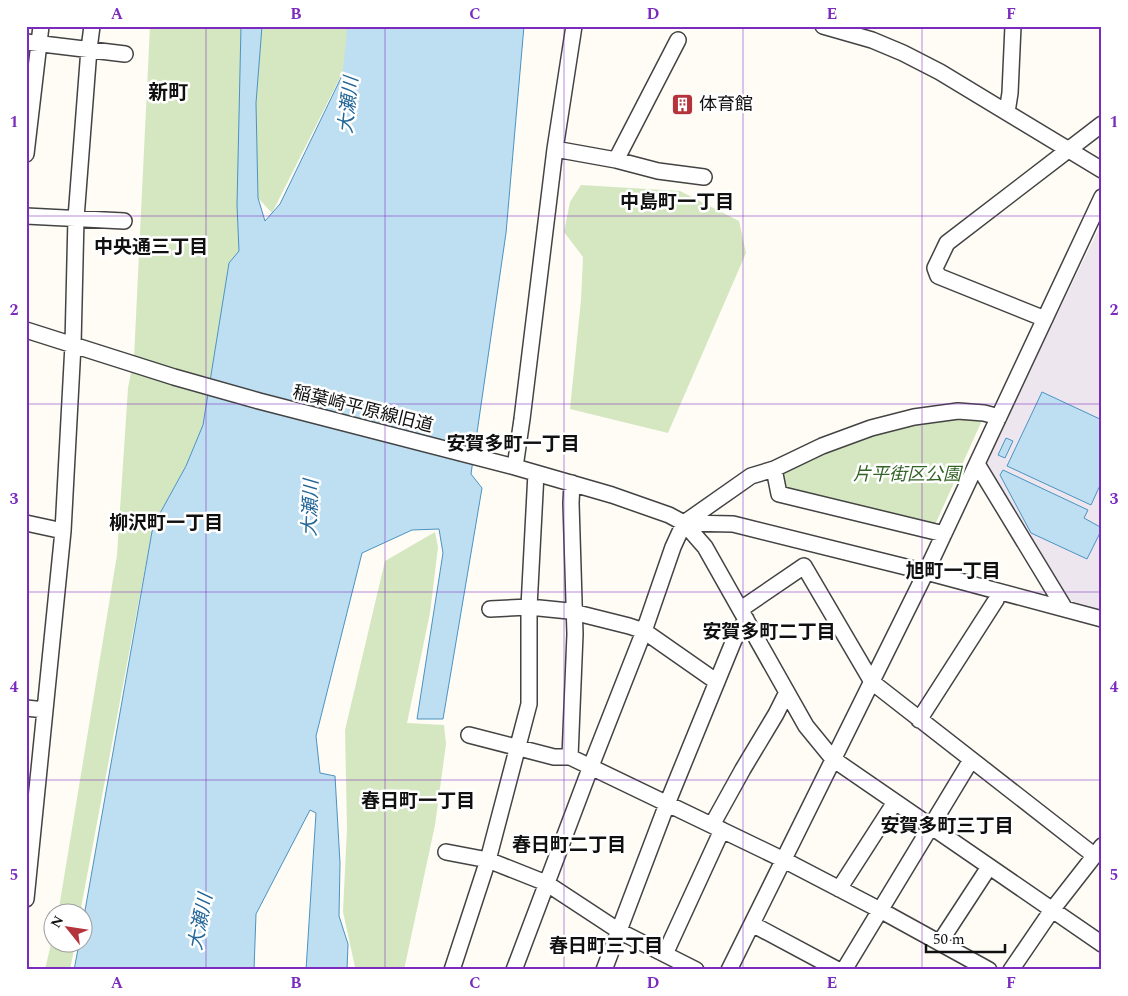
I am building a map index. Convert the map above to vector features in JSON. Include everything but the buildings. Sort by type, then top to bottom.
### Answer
[{"type":"street","points":[[26,154],[33,43],[41,26]]},
{"type":"street","points":[[26,900],[32,790],[45,710],[63,531],[73,345],[76,218],[92,26]]},
{"type":"street","points":[[515,467],[556,149],[574,26]]},
{"type":"street","points":[[823,26],[852,31],[903,53],[940,72],[1102,170]]},
{"type":"street","points":[[1007,112],[1010,93],[1013,26]]},
{"type":"street","points":[[616,160],[678,40]]},
{"type":"street","points":[[33,43],[125,54]]},
{"type":"street","points":[[1045,319],[938,276],[935,268],[948,243],[1102,124]]},
{"type":"street","points":[[556,149],[616,160],[658,171],[704,177]]},
{"type":"street","points":[[729,970],[926,572],[1102,197]]},
{"type":"street","points":[[26,216],[124,221]]},
{"type":"street","name":"稲葉崎平原線旧道","points":[[26,330],[109,357],[268,404],[572,483],[669,515],[684,523],[705,548],[806,726],[833,760],[1102,944]]},
{"type":"street","points":[[514,970],[644,632],[673,547],[684,523],[751,476],[774,469],[822,446],[872,428],[914,417],[958,411],[999,416]]},
{"type":"street","points":[[977,464],[1065,609]]},
{"type":"street","points":[[774,469],[779,494],[944,534]]},
{"type":"street","points":[[452,970],[488,860],[529,704],[529,607],[536,473]]},
{"type":"street","points":[[570,757],[575,634],[572,483]]},
{"type":"street","points":[[26,523],[63,531]]},
{"type":"street","points":[[684,523],[733,524],[926,572],[1102,619]]},
{"type":"street","points":[[800,568],[805,542]]},
{"type":"street","points":[[604,970],[667,804],[744,614],[804,566],[872,682],[971,760],[1100,850],[1052,910],[1011,970]]},
{"type":"street","points":[[919,720],[996,600],[998,592]]},
{"type":"street","points":[[490,608],[529,607],[574,612],[629,626],[644,632],[717,682]]},
{"type":"street","points":[[665,954],[743,769],[787,692]]},
{"type":"street","points":[[26,708],[45,710]]},
{"type":"street","points":[[469,735],[554,757],[570,757],[591,766],[784,860],[940,942],[989,970]]},
{"type":"street","points":[[844,970],[971,760]]},
{"type":"street","points":[[839,889],[895,802]]},
{"type":"street","points":[[446,852],[488,860],[546,883],[619,931],[696,970]]},
{"type":"street","points":[[940,942],[989,867]]},
{"type":"street","points":[[752,924],[838,970]]},
{"type":"shaded area","points":[[1102,222],[1102,610],[1065,599],[1045,561],[984,465]]},
{"type":"green space","points":[[150,26],[241,26],[239,252],[229,263],[203,425],[186,466],[153,526],[82,904],[60,904],[117,555],[128,388],[134,358]]},
{"type":"green space","points":[[262,26],[366,26],[272,213],[258,198],[256,103]]},
{"type":"green space","points":[[581,185],[680,191],[739,221],[746,253],[668,433],[570,409],[581,300],[583,257],[564,232],[570,202]]},
{"type":"green space","name":"片平街区公園","points":[[953,416],[984,416],[934,527],[780,492],[777,471],[858,439]]},
{"type":"green space","points":[[435,532],[438,547],[430,613],[407,723],[444,725],[446,744],[435,825],[404,970],[354,970],[355,967],[343,912],[347,828],[345,730],[385,561]]},
{"type":"green space","points":[[49,954],[73,954],[70,970],[45,970]]},
{"type":"water","points":[[241,26],[262,26],[256,103],[258,198],[265,221],[280,204],[366,26],[524,26],[506,233],[471,474],[482,488],[443,719],[417,719],[443,553],[439,529],[412,530],[362,553],[316,736],[320,773],[335,776],[340,863],[339,916],[348,944],[347,970],[306,970],[316,813],[310,810],[256,914],[254,970],[74,970],[77,954],[92,954],[92,904],[86,904],[153,526],[186,466],[203,425],[229,263],[239,251],[237,205]]},
{"type":"water","points":[[1042,392],[1102,420],[1102,481],[1091,505],[1007,466]]},
{"type":"water","points":[[1006,438],[1013,441],[1005,458],[998,455]]},
{"type":"water","points":[[1003,470],[1088,510],[1084,518],[1102,529],[1087,559],[1031,533],[1000,475]]},
{"type":"waterway","name":"大瀬川","points":[[352,75],[357,26]]},
{"type":"place","name":"体育館","points":[[683,104]]},
{"type":"district","name":"新町","points":[[168,93]]},
{"type":"district","name":"中島町一丁目","points":[[677,202]]},
{"type":"district","name":"中央通三丁目","points":[[151,247]]},
{"type":"district","name":"安賀多町一丁目","points":[[513,444]]},
{"type":"district","name":"柳沢町一丁目","points":[[166,523]]},
{"type":"district","name":"旭町一丁目","points":[[953,571]]},
{"type":"district","name":"安賀多町二丁目","points":[[769,632]]},
{"type":"district","name":"春日町一丁目","points":[[418,801]]},
{"type":"district","name":"安賀多町三丁目","points":[[947,826]]},
{"type":"district","name":"春日町二丁目","points":[[569,845]]},
{"type":"district","name":"春日町三丁目","points":[[606,946]]}]
